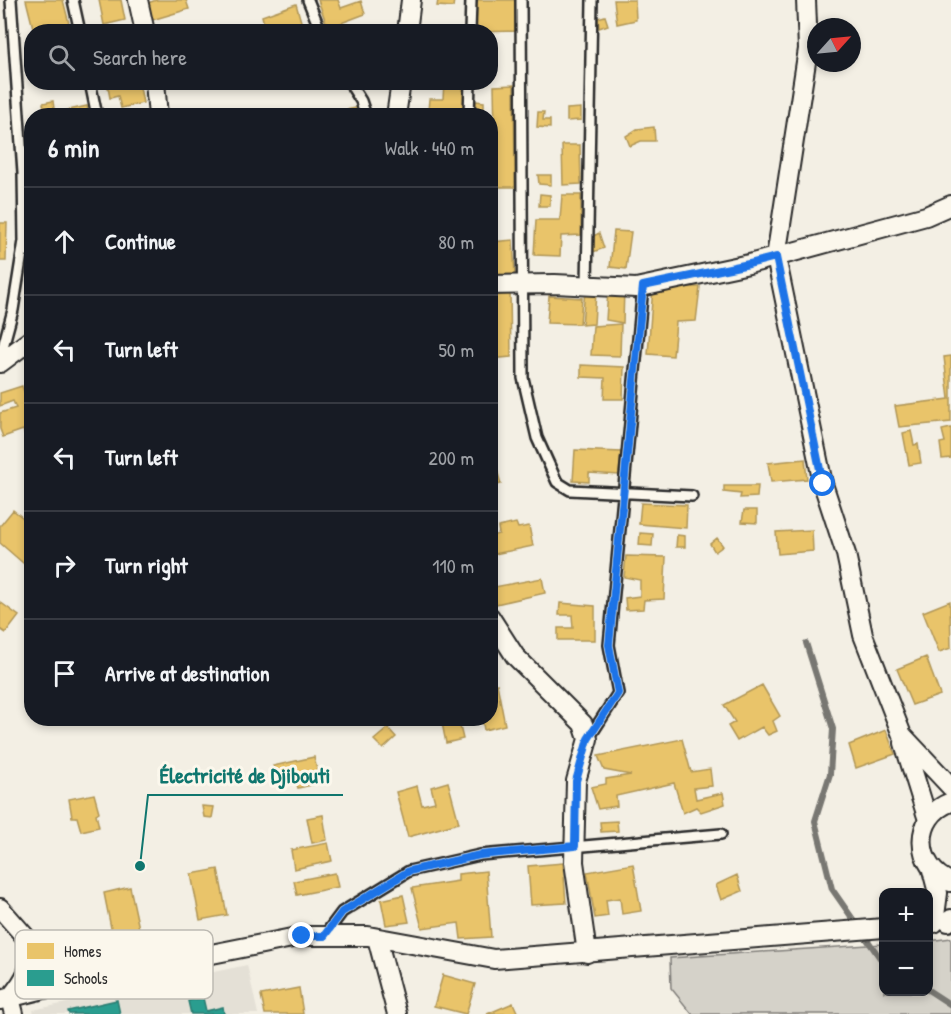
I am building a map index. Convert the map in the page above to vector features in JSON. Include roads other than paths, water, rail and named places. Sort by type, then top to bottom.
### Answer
[{"type":"street","points":[[138,0],[143,24]]},
{"type":"street","points":[[408,24],[411,0]]},
{"type":"street","points":[[806,0],[808,49],[776,257],[823,484],[846,554],[863,634],[902,735],[928,820]]},
{"type":"street","points":[[156,90],[157,108]]},
{"type":"street","points":[[397,108],[400,90]]},
{"type":"street","points":[[498,285],[587,285],[636,288],[776,257],[926,216],[951,205]]},
{"type":"street","points":[[0,363],[24,345]]},
{"type":"street","points":[[498,629],[515,656],[583,724],[588,739],[576,781],[574,862],[587,953]]},
{"type":"street","points":[[902,735],[951,787]]},
{"type":"street","points":[[942,922],[932,870],[925,859],[922,846],[922,832],[936,810],[951,802]]},
{"type":"street","points":[[932,870],[951,882]]},
{"type":"street","points":[[0,908],[19,930]]},
{"type":"street","points":[[213,954],[302,936],[368,936],[494,959],[879,928]]},
{"type":"street","points":[[377,938],[397,1014]]},
{"type":"street","points":[[8,1004],[23,999]]},
{"type":"lane","points":[[0,358],[13,310],[24,241],[24,172],[11,0]]},
{"type":"lane","points":[[73,0],[78,24]]},
{"type":"lane","points":[[308,0],[318,24]]},
{"type":"lane","points":[[470,24],[471,0]]},
{"type":"lane","points":[[521,0],[523,378],[537,438],[558,482],[570,490],[692,496]]},
{"type":"lane","points":[[587,285],[592,0]]},
{"type":"lane","points":[[92,90],[95,108]]},
{"type":"lane","points":[[354,90],[363,108]]},
{"type":"lane","points":[[469,108],[470,90]]},
{"type":"lane","points":[[588,739],[618,693],[609,645],[643,286]]},
{"type":"lane","points":[[324,936],[342,912],[409,871],[480,855],[721,834]]},
{"type":"waterway","points":[[806,643],[833,729],[830,774],[815,821],[832,889],[879,957]]},
{"type":"waterway","points":[[933,993],[951,1005]]},
{"type":"place","name":"Électricité de Djibouti","points":[[140,866]]}]
